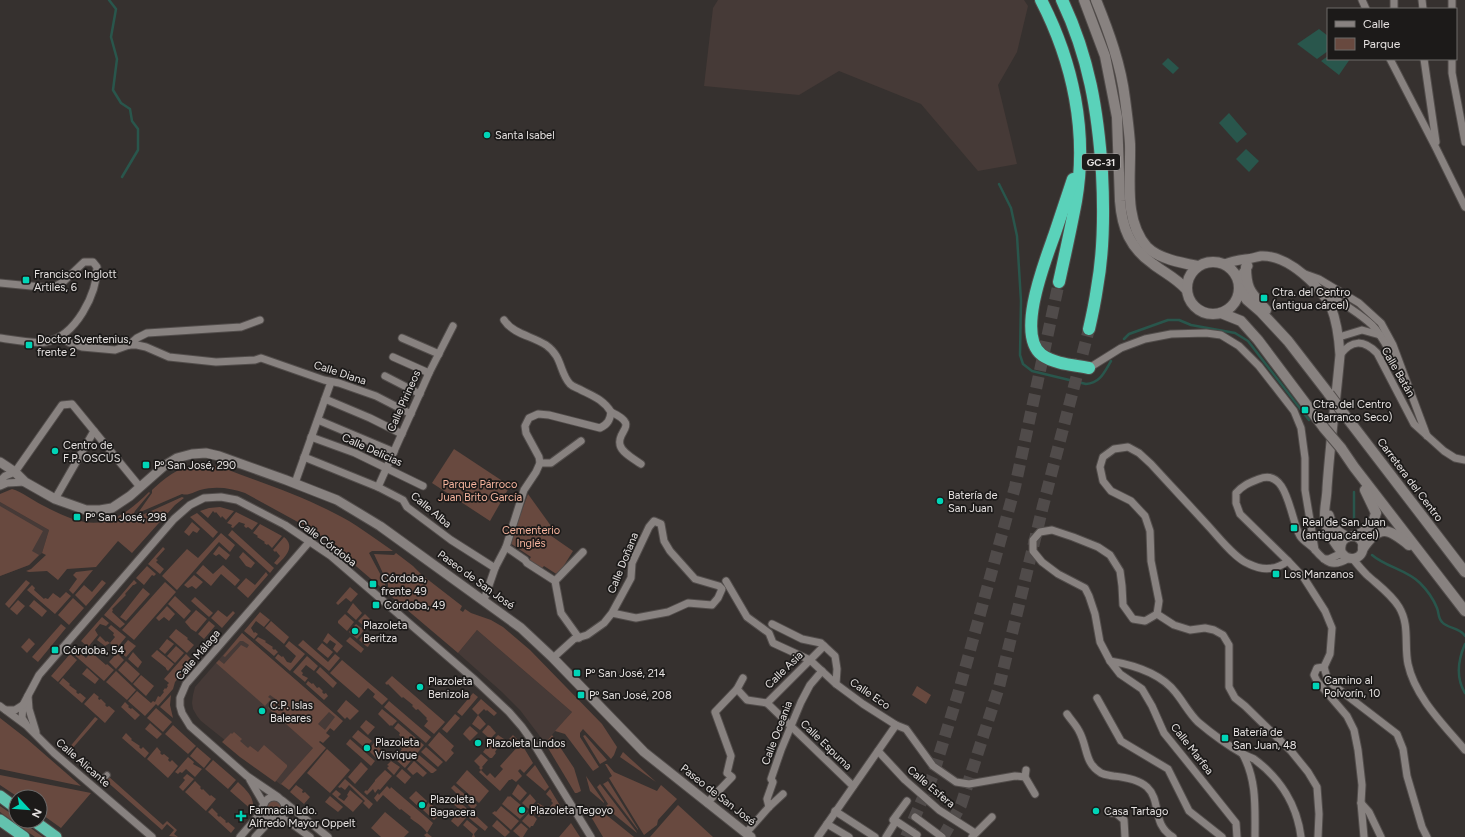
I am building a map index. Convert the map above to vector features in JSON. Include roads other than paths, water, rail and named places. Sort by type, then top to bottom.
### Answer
[{"type":"highway","name":"GC-31","points":[[1041,0],[1053,24],[1066,58],[1075,94],[1080,132],[1080,160],[1076,200],[1059,282]]},
{"type":"highway","name":"GC-31","points":[[1062,0],[1070,17],[1085,61],[1093,91],[1099,130],[1104,204],[1102,242],[1097,287],[1089,329]]},
{"type":"highway","points":[[1080,160],[1039,281],[1033,307],[1031,327],[1036,348],[1042,355],[1056,361],[1089,368]]},
{"type":"highway","points":[[0,820],[24,837]]},
{"type":"highway","points":[[45,829],[56,837]]},
{"type":"main road","points":[[1084,0],[1105,56],[1117,117],[1120,201],[1124,228],[1137,250],[1152,264],[1178,280],[1187,290]]},
{"type":"main road","points":[[1096,0],[1106,24],[1116,57],[1125,98],[1130,142],[1130,209],[1139,235],[1148,248],[1172,261],[1198,266]]},
{"type":"main road","points":[[1215,261],[1225,264],[1233,271],[1239,284],[1238,296],[1228,309],[1221,313],[1213,314],[1198,310],[1192,304],[1187,290],[1189,277],[1198,266],[1206,262],[1215,261]]},
{"type":"main road","points":[[1246,267],[1247,283],[1250,291],[1269,314],[1274,324]]},
{"type":"main road","name":"Carretera del Centro","points":[[1239,284],[1247,300],[1274,324],[1298,352],[1465,572]]},
{"type":"main road","points":[[1221,313],[1241,321],[1258,340],[1465,611]]},
{"type":"main road","points":[[1351,536],[1366,531],[1374,523],[1376,513],[1354,467]]},
{"type":"main road","points":[[1362,551],[1371,537],[1382,531],[1391,532],[1421,555]]},
{"type":"street","points":[[1424,60],[1436,148]]},
{"type":"street","points":[[1452,60],[1452,73],[1465,142]]},
{"type":"street","points":[[1392,61],[1465,207]]},
{"type":"street","points":[[1239,284],[1246,267],[1262,256]]},
{"type":"street","points":[[1225,264],[1232,261],[1262,256],[1277,259],[1291,265],[1304,274],[1318,288],[1330,305],[1336,320],[1340,355],[1324,513],[1325,523],[1329,533],[1345,557],[1351,559],[1389,593],[1400,608],[1406,626],[1407,663],[1413,680],[1425,701],[1465,750]]},
{"type":"street","points":[[0,283],[52,288],[63,282],[84,262],[93,262],[97,267],[97,275],[84,312],[76,323],[59,337],[46,342],[0,338]]},
{"type":"street","name":"Calle Batán","points":[[1304,274],[1319,279],[1359,303],[1381,323],[1393,345],[1428,436]]},
{"type":"street","name":"Calle Batán","points":[[1318,288],[1371,325],[1380,335],[1393,345]]},
{"type":"street","points":[[59,337],[82,347],[115,350],[129,345],[137,338],[147,333],[241,327],[260,320]]},
{"type":"street","points":[[504,320],[508,326],[545,344],[553,350],[560,362],[565,376],[571,385],[600,400],[611,412],[625,420],[626,427],[619,442],[620,446],[641,464]]},
{"type":"street","name":"Calle Pirineos","points":[[378,487],[429,373],[453,326]]},
{"type":"street","name":"Calle Batán","points":[[1339,337],[1362,330],[1380,335],[1403,374]]},
{"type":"street","points":[[1089,368],[1121,348],[1144,339],[1171,334],[1206,333],[1221,335],[1239,346],[1259,366],[1294,411],[1301,428],[1305,458],[1305,490],[1315,550]]},
{"type":"street","points":[[402,338],[439,354]]},
{"type":"street","name":"Calle Batán","points":[[1340,355],[1350,346],[1360,343],[1368,345],[1377,353],[1414,424],[1444,451],[1455,458],[1465,460]]},
{"type":"street","name":"Calle Diana","points":[[129,345],[146,347],[169,357],[216,362],[255,360],[261,358],[376,396],[411,414]]},
{"type":"street","points":[[393,357],[429,373]]},
{"type":"street","points":[[385,376],[420,394]]},
{"type":"street","points":[[295,483],[331,382]]},
{"type":"street","points":[[325,399],[370,418],[402,434]]},
{"type":"street","points":[[0,481],[5,476],[15,472],[62,404],[72,404],[140,487]]},
{"type":"street","points":[[484,600],[495,568],[506,547],[524,490],[540,463],[539,457],[526,433],[525,426],[529,418],[538,414],[549,415],[600,428],[607,424],[611,412]]},
{"type":"street","points":[[318,420],[394,452]]},
{"type":"street","points":[[56,499],[94,431]]},
{"type":"street","name":"Calle Delicias","points":[[311,437],[355,453],[423,486]]},
{"type":"street","points":[[540,463],[551,463],[580,441]]},
{"type":"street","points":[[1288,561],[1280,567],[1270,569],[1258,568],[1247,564],[1227,547],[1151,464],[1139,453],[1128,447],[1114,449],[1103,457],[1100,467],[1103,481],[1111,491],[1131,501],[1145,516],[1150,531],[1151,561],[1160,601],[1157,614],[1174,625],[1190,630],[1205,628],[1214,630],[1223,635],[1229,644],[1230,687],[1235,698],[1291,751],[1308,772],[1317,787],[1319,814],[1318,837]]},
{"type":"street","name":"Paseo de San José","points":[[24,482],[56,499],[86,510],[100,510],[112,508],[121,502],[164,466],[177,458],[192,454],[206,453],[219,456],[295,483],[337,500],[380,526],[521,628],[553,658],[644,752],[749,835]]},
{"type":"street","name":"Calle Alba","points":[[304,457],[378,487],[403,500],[407,506],[444,535],[495,568]]},
{"type":"street","points":[[0,462],[15,472],[24,482]]},
{"type":"street","points":[[1362,551],[1356,558],[1337,563],[1331,563],[1319,556],[1300,535],[1280,483],[1272,477],[1262,478],[1244,485],[1236,493],[1236,503],[1240,514],[1304,578],[1325,611],[1332,628],[1330,654],[1324,667],[1328,681],[1397,734],[1403,749],[1407,776],[1422,827],[1427,837]]},
{"type":"street","points":[[0,486],[7,483],[24,482]]},
{"type":"street","name":"Calle Córdoba","points":[[37,734],[26,707],[28,695],[39,675],[174,519],[190,505],[204,498],[221,497],[237,500],[285,525],[354,576],[509,712],[532,742],[592,837]]},
{"type":"street","points":[[1326,501],[1331,524],[1336,529],[1359,538],[1362,543],[1366,574]]},
{"type":"street","name":"Calle Doñana","points":[[553,658],[574,639],[587,635],[604,623],[612,613],[631,578],[632,563],[654,521],[661,524],[664,541],[670,551],[695,579],[719,586],[722,589],[718,598],[712,605],[688,603],[668,612],[636,618],[612,613]]},
{"type":"street","name":"Calle Marfea","points":[[1157,614],[1145,620],[1133,619],[1123,605],[1120,571],[1110,555],[1098,547],[1052,530],[1040,532],[1033,540],[1033,552],[1042,562],[1058,574],[1085,588],[1093,608],[1100,642],[1110,661],[1120,674],[1142,688],[1164,733],[1236,824],[1237,837]]},
{"type":"street","points":[[1341,552],[1341,544],[1344,539],[1351,536]]},
{"type":"street","name":"Calle Málaga","points":[[309,543],[186,684],[180,698],[182,714],[190,726],[247,776],[280,798],[328,837]]},
{"type":"street","points":[[506,547],[555,582],[561,613],[580,638]]},
{"type":"street","points":[[555,582],[583,552]]},
{"type":"street","points":[[1324,559],[1330,559],[1341,552]]},
{"type":"street","points":[[726,581],[747,617],[769,633],[773,644],[810,660],[836,684]]},
{"type":"street","points":[[772,624],[802,639],[821,643],[824,646]]},
{"type":"street","name":"Calle Asia","points":[[737,689],[747,700],[767,703],[824,646]]},
{"type":"street","name":"Calle Eco","points":[[824,646],[835,656],[836,684],[863,704],[896,725],[906,729],[933,766],[956,782],[969,784],[1026,774],[1035,794]]},
{"type":"street","points":[[1110,661],[1128,664],[1162,678],[1176,692],[1189,712],[1199,722],[1242,753],[1253,759],[1274,776],[1290,798],[1299,824],[1301,837]]},
{"type":"street","points":[[1324,667],[1317,668],[1314,675],[1317,682],[1347,716],[1354,730],[1362,785],[1361,803],[1364,837]]},
{"type":"street","name":"Calle Oceania","points":[[769,807],[767,799],[773,782],[771,779],[781,750],[800,702],[807,690],[822,671]]},
{"type":"street","points":[[707,802],[732,777],[727,773],[731,756],[715,712],[737,689],[743,678]]},
{"type":"street","points":[[1096,698],[1121,741],[1168,769],[1189,811],[1222,837]]},
{"type":"street","name":"Calle Espuma","points":[[767,703],[853,786]]},
{"type":"street","points":[[3,708],[15,710],[26,707],[27,715],[19,718]]},
{"type":"street","name":"Calle Alicante","points":[[3,708],[19,718],[37,734],[54,753],[152,837]]},
{"type":"street","points":[[1067,714],[1080,732],[1092,766],[1103,774],[1125,777],[1137,781],[1148,788],[1155,802],[1156,812],[1163,828],[1173,837]]},
{"type":"street","points":[[818,837],[896,725]]},
{"type":"street","name":"Calle Esfera","points":[[878,751],[905,780],[939,810],[974,835]]},
{"type":"street","points":[[1242,753],[1247,762],[1255,796],[1255,837]]},
{"type":"street","points":[[102,780],[107,775]]},
{"type":"street","name":"Calle Málaga","points":[[247,776],[264,804]]},
{"type":"street","points":[[749,835],[769,807],[783,794]]},
{"type":"street","points":[[240,837],[258,816],[267,799],[271,797],[280,798],[285,808],[282,815],[267,824],[255,837]]},
{"type":"street","points":[[907,801],[893,820],[916,836],[925,825]]},
{"type":"street","points":[[1361,803],[1369,812],[1381,837]]},
{"type":"street","points":[[264,804],[264,811],[266,815],[271,818],[288,821],[310,837]]},
{"type":"street","points":[[835,811],[875,837]]},
{"type":"street","points":[[1111,813],[1116,813],[1124,820],[1125,837]]},
{"type":"street","points":[[915,817],[942,837]]},
{"type":"street","points":[[974,835],[992,817]]},
{"type":"street","points":[[886,837],[896,821]]},
{"type":"street","points":[[827,824],[849,837]]},
{"type":"waterway","points":[[109,0],[116,9],[111,37],[117,59],[113,90],[121,103],[130,109],[132,121],[138,129],[138,150],[122,177]]},
{"type":"waterway","points":[[999,184],[1011,208],[1017,236],[1021,301],[1020,355],[1023,364],[1032,371],[1086,384],[1095,382],[1104,373],[1111,361]]},
{"type":"waterway","points":[[1124,339],[1129,334],[1168,320],[1179,320],[1191,325],[1235,333],[1248,341],[1309,420]]},
{"type":"waterway","points":[[1354,492],[1354,518],[1356,526]]},
{"type":"waterway","points":[[1372,555],[1384,563],[1409,575],[1420,583],[1434,601],[1442,622],[1447,626],[1460,631],[1465,636]]},
{"type":"waterway","points":[[1465,644],[1459,669],[1460,681],[1465,693]]},
{"type":"tunnel","points":[[906,837],[933,775],[958,694],[1015,487],[1059,282]]},
{"type":"tunnel","points":[[943,837],[961,805],[999,687],[1043,506],[1089,329]]},
{"type":"place","name":"Santa Isabel","points":[[487,135]]},
{"type":"place","name":"Francisco Inglott Artiles, 6","points":[[26,280]]},
{"type":"place","name":"Ctra. del Centro (antigua cárcel)","points":[[1264,298]]},
{"type":"place","name":"Doctor Sventenius, frente 2","points":[[29,345]]},
{"type":"place","name":"Ctra. del Centro (Barranco Seco)","points":[[1305,410]]},
{"type":"place","name":"Centro de F.P. OSCUS","points":[[55,451]]},
{"type":"place","name":"Pº San José, 290","points":[[146,465]]},
{"type":"place","name":"Batería de San Juan","points":[[940,501]]},
{"type":"place","name":"Pº San José, 298","points":[[77,517]]},
{"type":"place","name":"Real de San Juan (antigua cárcel)","points":[[1294,528]]},
{"type":"place","name":"Los Manzanos","points":[[1276,574]]},
{"type":"place","name":"Córdoba, frente 49","points":[[373,584]]},
{"type":"place","name":"Córdoba, 49","points":[[376,605]]},
{"type":"place","name":"Plazoleta Beritza","points":[[355,631]]},
{"type":"place","name":"Córdoba, 54","points":[[55,650]]},
{"type":"place","name":"Pº San José, 214","points":[[577,673]]},
{"type":"place","name":"Camino al Polvorín, 10","points":[[1316,686]]},
{"type":"place","name":"Plazoleta Benizola","points":[[420,687]]},
{"type":"place","name":"Pº San José, 208","points":[[581,695]]},
{"type":"place","name":"C.P. Islas Baleares","points":[[262,711]]},
{"type":"place","name":"Batería de San Juan, 48","points":[[1225,738]]},
{"type":"place","name":"Plazoleta Lindos","points":[[478,743]]},
{"type":"place","name":"Plazoleta Visvique","points":[[367,748]]},
{"type":"place","name":"Plazoleta Bagacera","points":[[422,805]]},
{"type":"place","name":"Plazoleta Tegoyo","points":[[522,810]]},
{"type":"place","name":"Casa Tartago","points":[[1096,811]]},
{"type":"place","name":"Farmacia Ldo. Alfredo Mayor Oppelt","points":[[241,816]]},
{"type":"park label","name":"Parque Párroco Juan Brito García","points":[[480,490]]},
{"type":"park label","name":"Cementerio Inglés","points":[[531,536]]}]
